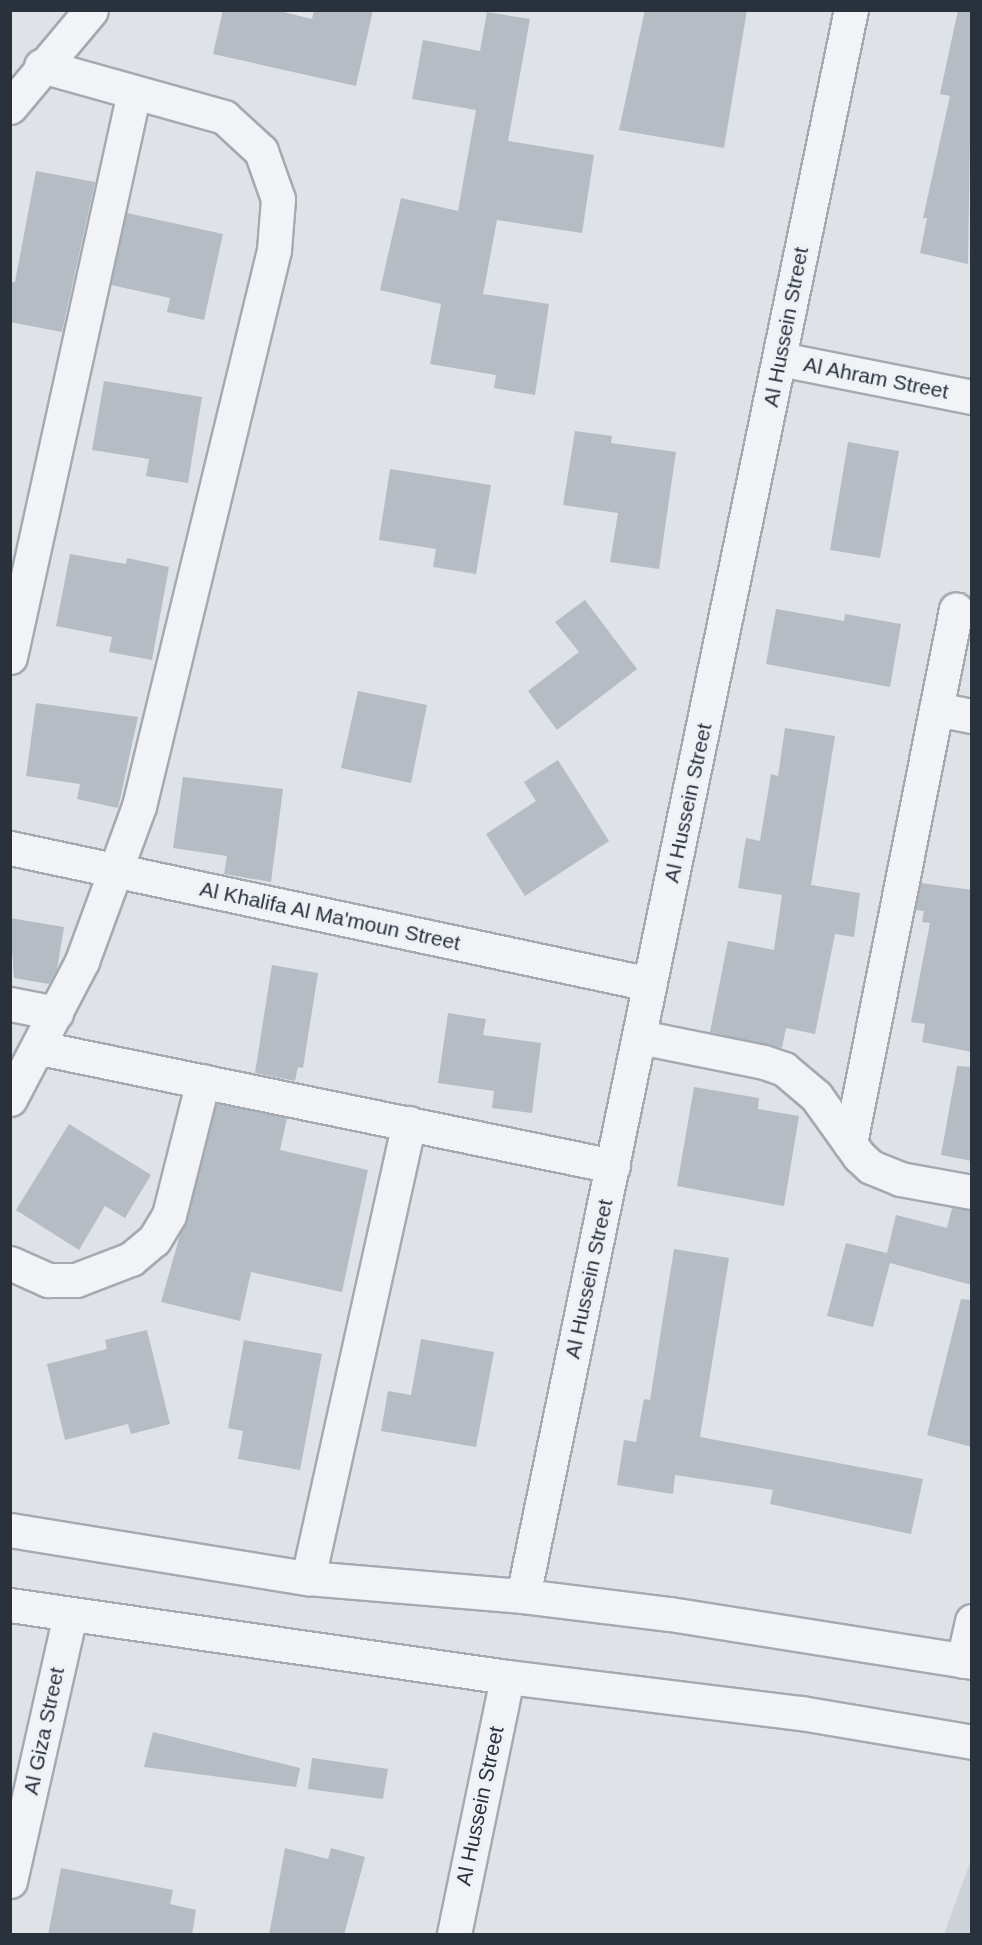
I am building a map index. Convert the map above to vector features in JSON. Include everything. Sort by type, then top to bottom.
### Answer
[{"type":"street","points":[[10,107],[41,66],[90,10]]},
{"type":"street","name":"Al Hussein Street","points":[[523,1596],[851,10]]},
{"type":"street","points":[[10,1099],[40,1047],[118,871],[156,741],[245,371],[273,250],[278,199],[261,151],[224,117],[41,66]]},
{"type":"street","points":[[10,657],[134,92]]},
{"type":"street","name":"Al Ahram Street","points":[[780,359],[972,397]]},
{"type":"street","points":[[850,1143],[956,609]]},
{"type":"street","points":[[936,709],[972,716]]},
{"type":"street","name":"Al Khalifa Al Ma'moun Street","points":[[10,848],[650,984]]},
{"type":"street","points":[[10,1004],[56,1013]]},
{"type":"street","points":[[640,1037],[764,1062],[784,1069],[816,1096],[859,1156],[885,1174],[972,1192]]},
{"type":"street","points":[[40,1047],[613,1166]]},
{"type":"street","points":[[10,1263],[48,1280],[76,1280],[131,1259],[154,1240],[169,1215],[203,1081]]},
{"type":"street","points":[[308,1578],[409,1123]]},
{"type":"street","points":[[10,1530],[308,1578],[523,1596],[817,1635],[967,1662],[972,1621]]},
{"type":"street","points":[[10,1605],[507,1677],[756,1706],[972,1742]]},
{"type":"street","name":"Al Giza Street","points":[[10,1881],[70,1615]]},
{"type":"street","name":"Al Hussein Street","points":[[454,1935],[507,1677]]},
{"type":"shaded area","points":[[971,1860],[971,1934],[944,1934]]},
{"type":"building","points":[[223,10],[275,10],[312,19],[314,10],[373,10],[356,86],[213,54]]},
{"type":"building","points":[[645,10],[747,10],[724,148],[619,130]]},
{"type":"building","points":[[958,10],[972,10],[968,264],[920,253],[927,218],[923,218],[950,96],[940,94]]},
{"type":"building","points":[[487,12],[530,19],[508,141],[594,155],[582,233],[497,220],[483,294],[549,304],[535,395],[494,388],[496,375],[430,364],[441,304],[380,290],[401,198],[458,211],[476,110],[412,99],[423,40],[480,51]]},
{"type":"building","points":[[36,171],[95,182],[62,332],[10,322],[10,282],[15,282]]},
{"type":"building","points":[[127,213],[223,234],[204,320],[167,312],[170,298],[111,285]]},
{"type":"building","points":[[104,381],[202,397],[188,483],[146,476],[149,459],[92,450]]},
{"type":"building","points":[[575,431],[612,436],[611,443],[676,452],[659,569],[610,562],[618,513],[563,505]]},
{"type":"building","points":[[848,442],[899,451],[880,558],[830,550]]},
{"type":"building","points":[[390,469],[491,485],[476,574],[433,567],[436,549],[379,540]]},
{"type":"building","points":[[70,554],[126,564],[127,558],[169,567],[152,660],[109,652],[112,637],[56,626]]},
{"type":"building","points":[[585,600],[637,669],[557,730],[528,691],[579,652],[555,622]]},
{"type":"building","points":[[776,609],[844,621],[845,614],[901,624],[890,687],[766,664]]},
{"type":"building","points":[[358,691],[427,705],[411,783],[341,768]]},
{"type":"building","points":[[36,703],[138,717],[118,808],[77,799],[80,784],[26,776]]},
{"type":"building","points":[[785,728],[835,736],[811,885],[860,893],[854,937],[835,934],[815,1034],[786,1028],[782,1048],[710,1032],[728,941],[774,950],[782,895],[738,888],[746,838],[760,841],[771,774],[778,776]]},
{"type":"building","points":[[558,760],[609,841],[525,896],[486,834],[536,801],[524,782]]},
{"type":"building","points":[[183,777],[283,789],[271,882],[224,874],[227,856],[173,848]]},
{"type":"building","points":[[921,883],[972,890],[972,1052],[922,1042],[925,1024],[911,1022],[930,923],[922,922],[924,911],[915,910]]},
{"type":"building","points":[[10,918],[64,927],[57,969],[49,984],[14,978]]},
{"type":"building","points":[[272,965],[318,973],[303,1068],[298,1067],[295,1081],[255,1073]]},
{"type":"building","points":[[448,1013],[486,1019],[483,1035],[541,1043],[532,1113],[492,1108],[494,1091],[438,1083]]},
{"type":"building","points":[[957,1066],[972,1067],[972,1161],[941,1155]]},
{"type":"building","points":[[694,1087],[759,1098],[758,1109],[799,1116],[784,1206],[677,1186]]},
{"type":"building","points":[[217,1104],[287,1118],[280,1150],[368,1170],[342,1292],[251,1272],[240,1321],[161,1302]]},
{"type":"building","points":[[69,1124],[151,1175],[125,1218],[105,1206],[79,1250],[16,1210]]},
{"type":"building","points":[[952,1208],[972,1210],[972,1285],[890,1263],[873,1327],[827,1316],[846,1243],[887,1253],[896,1215],[947,1228]]},
{"type":"building","points":[[674,1249],[729,1258],[700,1437],[923,1479],[911,1534],[770,1504],[773,1490],[675,1475],[673,1494],[617,1485],[624,1440],[636,1442],[644,1399],[650,1400]]},
{"type":"building","points":[[961,1299],[972,1300],[972,1447],[927,1435]]},
{"type":"building","points":[[147,1330],[170,1424],[131,1434],[128,1424],[65,1440],[47,1364],[107,1349],[105,1340]]},
{"type":"building","points":[[421,1339],[494,1352],[476,1447],[381,1431],[388,1391],[411,1395]]},
{"type":"building","points":[[244,1340],[322,1354],[300,1470],[238,1459],[243,1431],[228,1428]]},
{"type":"building","points":[[153,1732],[300,1768],[296,1787],[144,1767]]},
{"type":"building","points":[[312,1758],[388,1769],[383,1799],[308,1789]]},
{"type":"building","points":[[285,1848],[328,1859],[331,1848],[365,1857],[344,1935],[269,1935]]},
{"type":"building","points":[[61,1868],[173,1890],[170,1904],[196,1910],[192,1935],[48,1935]]}]
